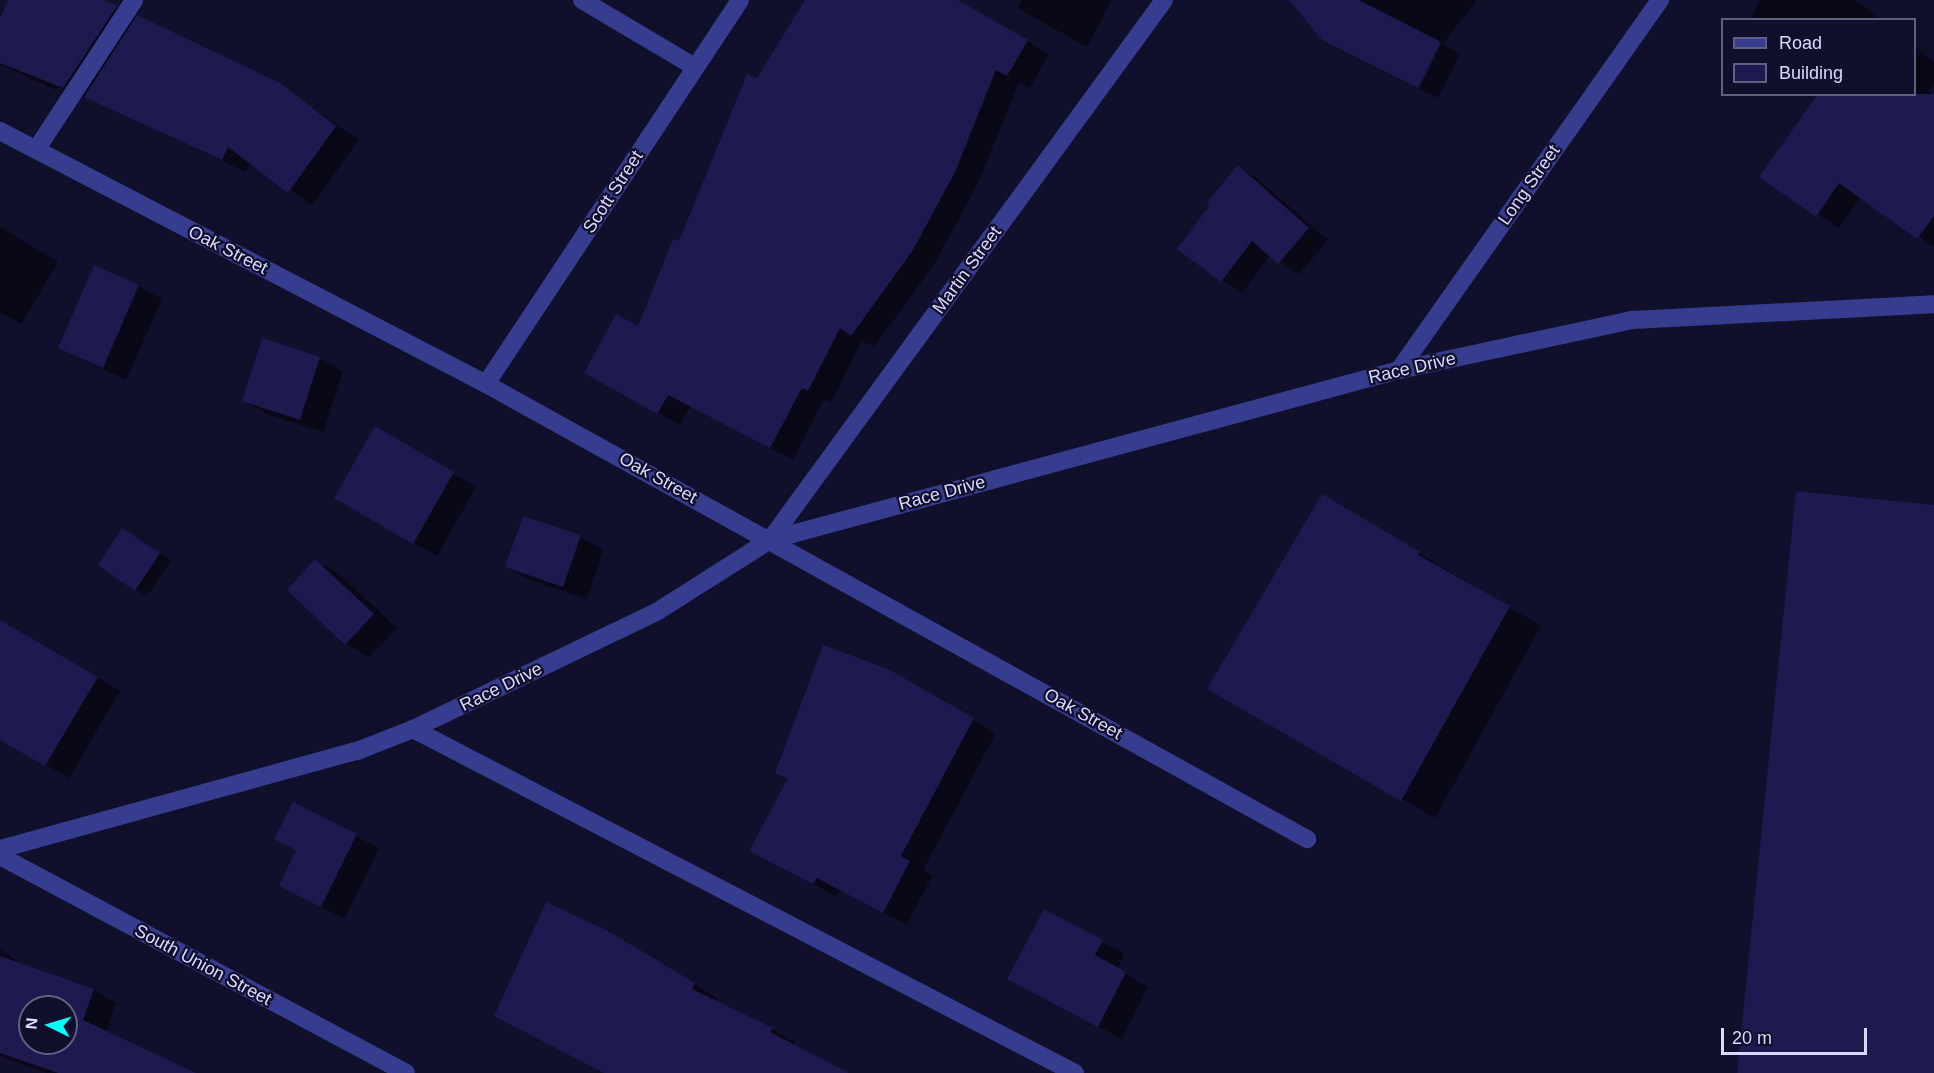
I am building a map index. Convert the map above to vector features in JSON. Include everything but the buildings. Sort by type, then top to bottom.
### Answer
[{"type":"street","points":[[36,150],[134,0]]},
{"type":"street","points":[[582,0],[695,67]]},
{"type":"street","name":"Scott Street","points":[[486,384],[740,0]]},
{"type":"street","name":"Martin Street","points":[[770,540],[1164,0]]},
{"type":"street","name":"Long Street","points":[[1399,370],[1660,0]]},
{"type":"street","name":"Oak Street","points":[[0,131],[486,384],[1307,839]]},
{"type":"street","name":"Race Drive","points":[[0,849],[357,751],[413,729],[658,610],[770,540],[1399,370],[1633,320],[1934,304]]},
{"type":"street","points":[[413,729],[1074,1073]]},
{"type":"street","name":"South Union Street","points":[[0,856],[406,1073]]}]
